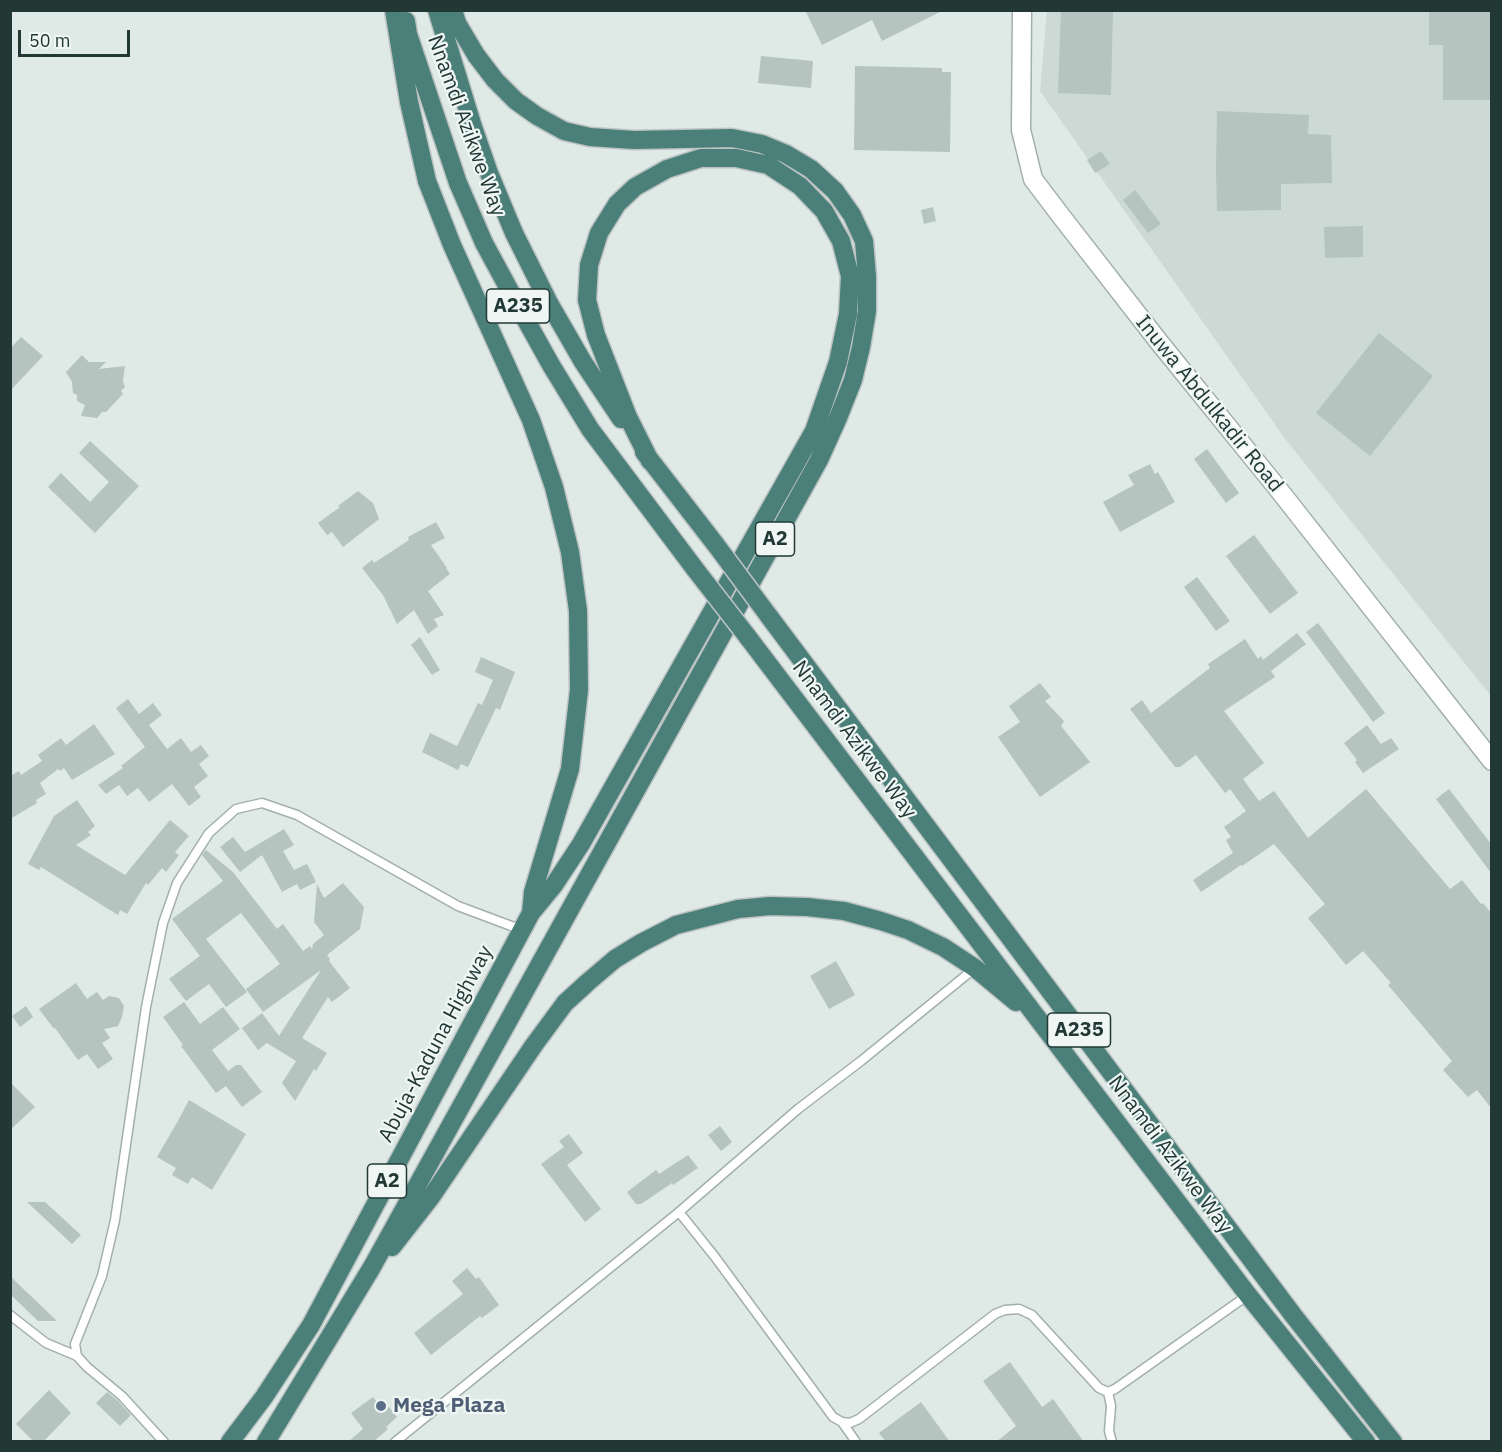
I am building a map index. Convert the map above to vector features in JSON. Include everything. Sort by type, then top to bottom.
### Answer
[{"type":"highway","name":"A2","points":[[394,10],[408,102],[427,181],[452,245],[531,420],[554,487],[570,552],[578,611],[579,690],[570,769],[533,892],[531,913]]},
{"type":"highway","name":"Nnamdi Azikwe Way","points":[[404,10],[408,34],[458,183],[484,243],[545,355],[590,429],[1248,1294],[1366,1442]]},
{"type":"highway","name":"Nnamdi Azikwe Way","points":[[437,10],[473,127],[514,233],[549,303],[583,362],[650,461],[716,545],[1293,1315],[1393,1442]]},
{"type":"highway","name":"A2","points":[[266,1442],[372,1267],[819,460],[853,380],[867,311],[864,241],[852,215],[835,191],[812,169],[762,144],[732,138],[634,140],[591,137],[564,131],[516,101],[495,80],[476,55],[457,23],[453,10]]},
{"type":"highway","points":[[531,913],[554,885],[581,844],[814,431],[838,362],[848,314],[850,276],[841,241],[824,211],[800,186],[768,165],[736,158],[701,158],[667,169],[634,187],[617,204],[599,233],[589,265],[587,300],[596,335],[624,407],[650,461]]},
{"type":"highway","points":[[372,1267],[397,1242],[431,1197],[565,1003],[615,959],[676,925],[738,909],[770,906],[844,911],[908,930],[943,947],[975,968],[1041,1023]]},
{"type":"highway","name":"Abuja-Kaduna Highway","points":[[230,1442],[264,1397],[311,1325],[531,913]]},
{"type":"street","name":"Inuwa Abdulkadir Road","points":[[1022,10],[1021,130],[1033,179],[1491,761]]},
{"type":"lane","points":[[77,1356],[75,1344],[102,1276],[115,1220],[144,1019],[163,923],[177,883],[209,833],[236,809],[262,803],[297,815],[458,906],[522,930]]},
{"type":"lane","points":[[395,1442],[679,1212],[798,1109],[975,968]]},
{"type":"lane","points":[[679,1212],[833,1417],[842,1422],[850,1423],[859,1419],[994,1314],[1005,1310],[1019,1309],[1032,1315],[1099,1388],[1108,1392],[1248,1294]]},
{"type":"lane","points":[[10,1315],[46,1343],[77,1356],[122,1396],[165,1442]]},
{"type":"lane","points":[[1108,1392],[1111,1406],[1109,1431],[1112,1442]]},
{"type":"lane","points":[[842,1422],[856,1442]]},
{"type":"shaded area","points":[[1047,11],[1491,11],[1491,696],[1286,440],[1040,91]]},
{"type":"building","points":[[805,10],[944,10],[882,41],[872,20],[822,45]]},
{"type":"building","points":[[1061,10],[1113,10],[1111,95],[1058,93]]},
{"type":"building","points":[[1429,10],[1491,10],[1491,100],[1443,100],[1443,45],[1429,45]]},
{"type":"building","points":[[761,56],[813,61],[811,88],[758,83]]},
{"type":"building","points":[[855,66],[942,68],[942,72],[951,72],[950,152],[854,150]]},
{"type":"building","points":[[1217,111],[1309,115],[1308,134],[1331,135],[1332,183],[1281,184],[1281,210],[1217,211]]},
{"type":"building","points":[[1101,151],[1110,164],[1095,173],[1087,160]]},
{"type":"building","points":[[1135,190],[1161,224],[1148,233],[1123,200]]},
{"type":"building","points":[[933,207],[936,221],[924,224],[921,210]]},
{"type":"building","points":[[1363,226],[1363,257],[1325,258],[1324,227]]},
{"type":"building","points":[[1379,333],[1433,376],[1370,456],[1316,413]]},
{"type":"building","points":[[21,337],[43,356],[10,391],[10,349]]},
{"type":"building","points":[[82,355],[89,362],[106,362],[99,369],[125,366],[123,381],[125,387],[121,391],[123,394],[97,418],[81,416],[85,405],[77,401],[77,395],[73,393],[72,382],[66,372]]},
{"type":"building","points":[[90,441],[139,486],[95,533],[48,487],[61,473],[90,502],[109,482],[79,453]]},
{"type":"building","points":[[1207,449],[1239,493],[1226,503],[1194,459]]},
{"type":"building","points":[[1150,464],[1155,474],[1158,472],[1175,502],[1120,532],[1103,502],[1134,485],[1128,475]]},
{"type":"building","points":[[358,491],[373,503],[379,519],[343,547],[332,532],[327,535],[318,523]]},
{"type":"building","points":[[436,522],[445,538],[431,545],[450,574],[428,591],[444,615],[434,619],[438,626],[428,634],[414,610],[397,624],[383,595],[362,568],[372,560],[374,563],[409,540],[408,537]]},
{"type":"building","points":[[1254,535],[1298,593],[1270,614],[1226,556]]},
{"type":"building","points":[[1197,577],[1230,621],[1216,631],[1184,587]]},
{"type":"building","points":[[1318,623],[1385,713],[1373,722],[1306,632]]},
{"type":"building","points":[[1297,633],[1306,644],[1271,671],[1275,677],[1224,711],[1264,763],[1243,779],[1259,801],[1274,791],[1308,838],[1366,789],[1450,889],[1462,880],[1491,913],[1491,1108],[1477,1090],[1468,1097],[1443,1070],[1452,1061],[1388,985],[1391,983],[1363,951],[1346,965],[1308,918],[1325,904],[1274,844],[1201,892],[1193,880],[1233,853],[1226,840],[1231,837],[1224,827],[1246,811],[1230,789],[1225,793],[1196,755],[1180,767],[1175,767],[1130,709],[1142,700],[1151,713],[1210,668],[1208,664],[1245,639],[1258,659],[1261,656],[1263,660]]},
{"type":"building","points":[[420,637],[440,670],[432,675],[411,645]]},
{"type":"building","points":[[481,657],[515,672],[500,710],[496,708],[468,767],[461,764],[458,770],[422,752],[430,733],[457,746],[478,703],[482,705],[493,680],[475,672]]},
{"type":"building","points":[[1040,683],[1051,697],[1045,701],[1064,721],[1061,726],[1090,762],[1040,797],[998,737],[1020,722],[1009,706]]},
{"type":"building","points":[[128,699],[139,714],[153,703],[162,715],[149,725],[167,749],[181,738],[191,752],[201,745],[209,756],[199,764],[208,776],[194,787],[201,797],[189,806],[172,784],[149,802],[138,788],[127,796],[119,785],[106,794],[98,785],[123,768],[121,766],[145,747],[116,708]]},
{"type":"building","points":[[94,724],[115,754],[72,780],[64,768],[60,771],[58,769],[40,783],[46,794],[36,800],[37,803],[10,819],[10,776],[19,771],[21,775],[42,761],[38,755],[61,738],[66,745]]},
{"type":"building","points":[[1367,725],[1381,744],[1391,738],[1399,749],[1363,773],[1355,762],[1357,760],[1344,743]]},
{"type":"building","points":[[1449,789],[1491,844],[1491,873],[1436,799]]},
{"type":"building","points":[[77,800],[95,826],[88,832],[91,835],[76,845],[125,875],[170,820],[189,836],[175,852],[179,855],[166,872],[162,868],[148,885],[146,883],[127,914],[120,910],[118,915],[41,867],[39,870],[28,864],[54,816]]},
{"type":"building","points":[[284,829],[294,845],[283,851],[294,870],[307,864],[316,882],[300,890],[297,884],[282,892],[262,855],[240,872],[220,847],[233,837],[245,852]]},
{"type":"building","points":[[206,850],[233,872],[277,929],[283,924],[303,951],[310,946],[312,949],[313,944],[324,935],[314,922],[317,884],[324,898],[343,883],[364,907],[360,929],[327,955],[350,988],[332,1002],[328,997],[302,1038],[327,1053],[316,1071],[314,1069],[295,1101],[282,1083],[296,1061],[267,1043],[258,1050],[242,1028],[262,1013],[279,1036],[321,970],[263,1012],[246,989],[280,964],[241,913],[206,939],[247,992],[226,1007],[209,984],[186,1001],[169,979],[200,956],[172,919],[223,881],[202,855]]},
{"type":"building","points":[[836,961],[855,995],[829,1009],[810,976]]},
{"type":"building","points":[[76,983],[87,999],[97,992],[103,1000],[109,996],[119,998],[124,1006],[118,1026],[104,1029],[110,1038],[102,1043],[113,1059],[98,1069],[87,1054],[78,1060],[39,1009]]},
{"type":"building","points":[[184,1002],[200,1024],[223,1007],[240,1029],[212,1050],[228,1071],[236,1065],[241,1065],[262,1092],[242,1107],[226,1086],[216,1093],[181,1046],[183,1045],[163,1017]]},
{"type":"building","points":[[26,1006],[33,1017],[20,1027],[12,1016]]},
{"type":"building","points":[[10,1082],[35,1107],[10,1130]]},
{"type":"building","points":[[189,1100],[246,1134],[212,1190],[192,1177],[188,1184],[172,1175],[176,1168],[157,1157]]},
{"type":"building","points":[[720,1126],[732,1142],[721,1151],[708,1135]]},
{"type":"building","points":[[569,1134],[583,1153],[567,1165],[601,1209],[585,1222],[541,1164],[564,1147],[559,1141]]},
{"type":"building","points":[[688,1155],[698,1168],[641,1204],[636,1204],[627,1192],[656,1170],[659,1174]]},
{"type":"building","points":[[27,1202],[45,1202],[81,1235],[72,1244]]},
{"type":"building","points":[[467,1268],[476,1279],[479,1277],[499,1305],[482,1318],[480,1316],[431,1355],[414,1333],[463,1294],[452,1281]]},
{"type":"building","points":[[10,1276],[57,1321],[38,1321],[10,1294]]},
{"type":"building","points":[[1010,1362],[1042,1407],[1053,1399],[1084,1442],[996,1442],[1016,1426],[983,1381]]},
{"type":"building","points":[[49,1390],[71,1413],[43,1442],[34,1442],[16,1424]]},
{"type":"building","points":[[107,1392],[131,1415],[120,1426],[96,1403]]},
{"type":"building","points":[[373,1397],[384,1411],[389,1407],[397,1417],[386,1427],[388,1429],[373,1442],[348,1442],[363,1429],[351,1413]]},
{"type":"building","points":[[921,1402],[950,1442],[886,1442],[879,1433]]},
{"type":"place","name":"Mega Plaza","points":[[381,1406]]}]
